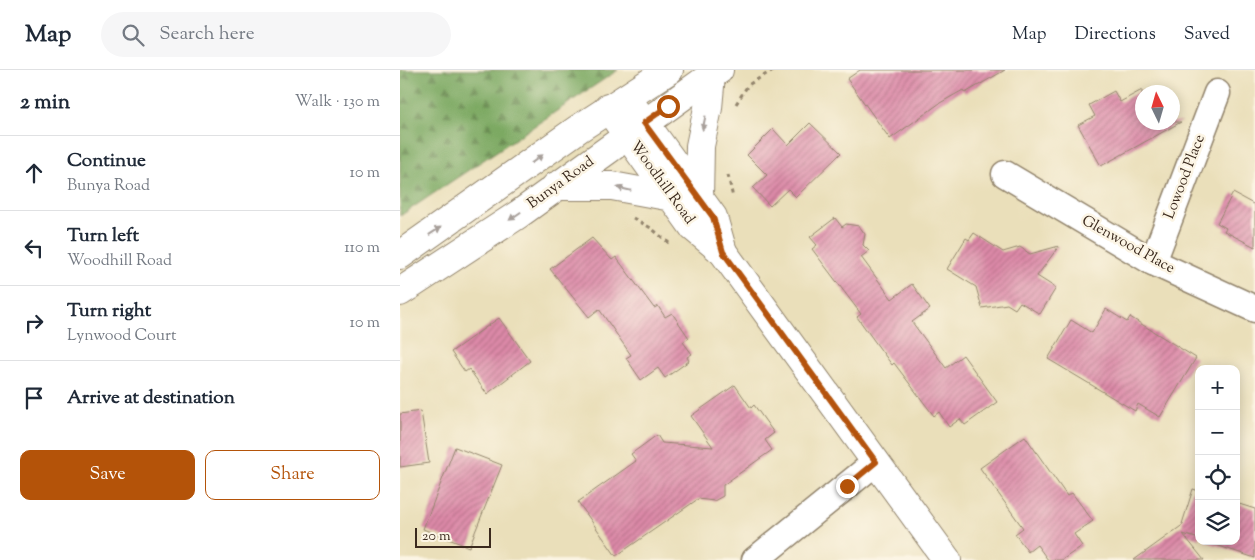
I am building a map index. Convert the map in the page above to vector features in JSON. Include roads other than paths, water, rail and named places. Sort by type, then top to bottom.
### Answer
[{"type":"main road","points":[[400,255],[617,103],[668,70]]},
{"type":"main road","points":[[699,198],[700,146],[715,73]]},
{"type":"main road","name":"Bunya Road","points":[[400,292],[480,240],[715,73]]},
{"type":"main road","name":"Woodhill Road","points":[[617,103],[636,129],[699,198],[713,217],[723,252]]},
{"type":"main road","name":"Woodhill Road","points":[[636,129],[672,197],[694,228],[723,252],[947,560]]},
{"type":"main road","points":[[556,186],[612,186],[672,197]]},
{"type":"street","name":"Lowood Place","points":[[1152,262],[1217,93]]},
{"type":"street","name":"Glenwood Place","points":[[1005,174],[1152,262],[1255,309]]},
{"type":"street","points":[[755,560],[876,462]]}]
